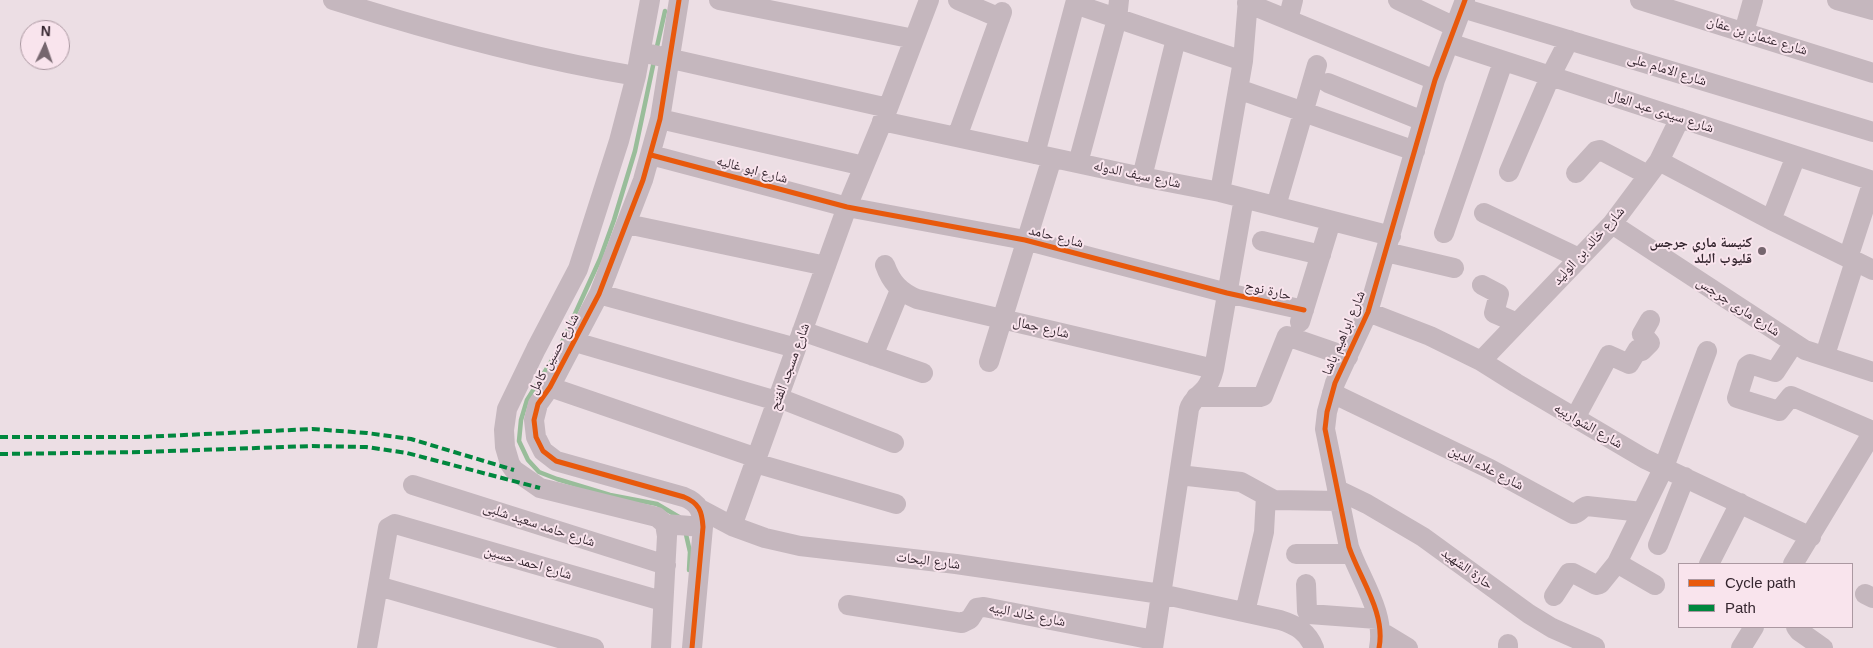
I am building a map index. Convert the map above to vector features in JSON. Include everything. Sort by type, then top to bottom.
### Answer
[{"type":"street","points":[[333,0],[405,22],[589,68],[636,76]]},
{"type":"street","name":"شارع حسين كامل","points":[[650,0],[636,76],[619,142],[578,269],[507,409],[504,447],[514,470],[540,488],[657,517],[665,524]]},
{"type":"street","name":"شارع حسين كامل","points":[[679,0],[660,119],[651,155],[599,294],[575,342],[538,404],[534,420],[536,437],[543,451],[556,462],[684,497],[696,504],[702,518]]},
{"type":"street","points":[[718,0],[914,39]]},
{"type":"street","name":"شارع مسجد الفتح","points":[[732,526],[847,207],[929,0]]},
{"type":"street","points":[[957,137],[1001,15],[958,0]]},
{"type":"street","points":[[1288,20],[1293,0]]},
{"type":"street","points":[[1398,0],[1457,20]]},
{"type":"street","name":"شارع عثمان بن عفان","points":[[1640,0],[1873,73]]},
{"type":"street","points":[[1744,32],[1753,0]]},
{"type":"street","points":[[1842,1],[1873,10]]},
{"type":"street","points":[[1220,192],[1243,61],[1248,2],[1435,80]]},
{"type":"street","points":[[989,362],[1026,240],[1076,4],[1118,9],[1176,39],[1243,61]]},
{"type":"street","points":[[1078,163],[1118,9]]},
{"type":"street","name":"شارع الامام على","points":[[1457,20],[1569,40],[1873,132]]},
{"type":"street","name":"شارع سيدى عبد العال","points":[[1457,20],[1503,62],[1873,181]]},
{"type":"street","name":"شارع ابراهيم باشا","points":[[1379,633],[1370,594],[1352,554],[1325,429],[1325,420],[1335,383],[1368,312],[1435,80],[1457,20]]},
{"type":"street","points":[[1142,177],[1176,39]]},
{"type":"street","points":[[1509,172],[1550,77],[1569,40]]},
{"type":"street","name":"شارع سيف الدوله","points":[[641,52],[671,58],[885,115],[957,137],[1220,192],[1276,206],[1331,221],[1454,268]]},
{"type":"street","points":[[1444,233],[1503,62]]},
{"type":"street","points":[[1276,206],[1317,65]]},
{"type":"street","points":[[1328,83],[1423,121]]},
{"type":"street","points":[[1238,89],[1415,151]]},
{"type":"street","name":"شارع خالد بن الوليد","points":[[1481,361],[1612,224],[1653,168],[1680,118]]},
{"type":"street","points":[[660,119],[864,166]]},
{"type":"street","points":[[1576,173],[1596,151],[1600,150],[1653,168],[1770,220],[1859,263]]},
{"type":"street","name":"شارع ابو غاليه","points":[[651,155],[847,207]]},
{"type":"street","points":[[1770,220],[1796,156]]},
{"type":"street","points":[[1825,355],[1859,263],[1873,181]]},
{"type":"street","points":[[1153,644],[1189,409],[1193,400],[1208,385],[1214,369],[1244,198]]},
{"type":"street","name":"شارع حامد","points":[[847,207],[1026,240],[1227,293]]},
{"type":"street","points":[[1484,213],[1579,258]]},
{"type":"street","points":[[1295,338],[1331,221]]},
{"type":"street","points":[[626,224],[826,266]]},
{"type":"street","name":"شارع مارى جرجس","points":[[1612,224],[1806,350],[1873,372]]},
{"type":"street","points":[[1262,241],[1321,255]]},
{"type":"street","points":[[873,356],[900,290],[890,279],[885,265]]},
{"type":"street","points":[[1482,285],[1499,294],[1494,311],[1495,314],[1517,323]]},
{"type":"street","name":"شارع جمال","points":[[900,290],[917,299],[1214,369]]},
{"type":"street","name":"حارة نوح","points":[[1227,293],[1304,310]]},
{"type":"street","points":[[599,294],[873,356],[923,373]]},
{"type":"street","name":"شارع الشواربيه","points":[[1368,312],[1430,336],[1481,361],[1646,459],[1811,536]]},
{"type":"street","points":[[1575,418],[1609,355],[1629,364],[1638,349],[1642,351],[1650,343],[1642,334],[1650,320]]},
{"type":"street","points":[[1196,397],[1262,397],[1286,338],[1289,336],[1348,357]]},
{"type":"street","points":[[575,342],[778,400],[894,443]]},
{"type":"street","points":[[1794,343],[1775,372],[1750,364],[1747,366],[1738,398],[1778,411],[1791,396],[1873,431],[1794,563]]},
{"type":"street","points":[[1554,596],[1570,572],[1600,584],[1616,563],[1664,467],[1707,351]]},
{"type":"street","points":[[550,386],[756,460],[896,504]]},
{"type":"street","name":"شارع علاء الدين","points":[[1332,393],[1490,469],[1573,514],[1578,513],[1583,507],[1587,506],[1642,512]]},
{"type":"street","points":[[1179,475],[1241,482],[1276,500],[1339,495]]},
{"type":"street","points":[[1658,545],[1685,477]]},
{"type":"street","name":"شارع حامد سعيد شلبى","points":[[413,485],[666,565]]},
{"type":"street","name":"حارة الشهيد","points":[[1339,495],[1374,508],[1416,533],[1529,614],[1552,628],[1595,647]]},
{"type":"street","points":[[1245,612],[1264,532],[1266,496]]},
{"type":"street","points":[[1710,563],[1740,503]]},
{"type":"street","points":[[661,648],[662,601],[667,536],[665,524],[702,518],[692,648]]},
{"type":"street","name":"شارع البحات","points":[[702,518],[766,538],[800,546],[956,564],[1161,594],[1293,624],[1304,631],[1314,648]]},
{"type":"street","name":"شارع احمد حسين","points":[[378,586],[388,528],[394,524],[662,601]]},
{"type":"street","points":[[1296,554],[1352,554]]},
{"type":"street","points":[[1616,563],[1655,584]]},
{"type":"street","points":[[1306,584],[1307,611],[1309,614],[1379,633],[1408,648]]},
{"type":"street","points":[[367,648],[378,586],[594,648]]},
{"type":"street","name":"شارع خالد البيه","points":[[848,606],[962,623],[970,620],[977,608],[984,606],[1153,644]]},
{"type":"street","points":[[1741,648],[1753,628]]},
{"type":"street","points":[[1797,628],[1823,648]]},
{"type":"waterway","points":[[656,51],[665,11]]},
{"type":"waterway","points":[[654,61],[635,151],[614,220],[600,259],[559,349],[527,400],[521,420],[519,441],[528,460],[539,472],[610,495],[657,504],[679,517]]},
{"type":"waterway","points":[[685,530],[690,552],[689,570]]},
{"type":"marked path","points":[[0,437],[142,437],[312,429],[367,433],[411,439],[514,470]]},
{"type":"marked path","points":[[0,454],[143,452],[312,446],[366,447],[407,453],[540,488]]},
{"type":"cycle path","points":[[679,0],[660,119],[643,180],[599,294],[550,387],[538,404],[534,420],[536,437],[543,451],[556,461],[684,497],[699,508],[703,527],[692,648]]},
{"type":"cycle path","points":[[1379,648],[1379,622],[1371,596],[1349,547],[1325,429],[1327,412],[1335,383],[1368,312],[1435,80],[1465,0]]},
{"type":"cycle path","points":[[651,155],[847,207],[1025,240],[1227,293],[1304,310]]},
{"type":"place","name":"كنيسة ماري جرجس قليوب البلد","points":[[1762,251]]}]
